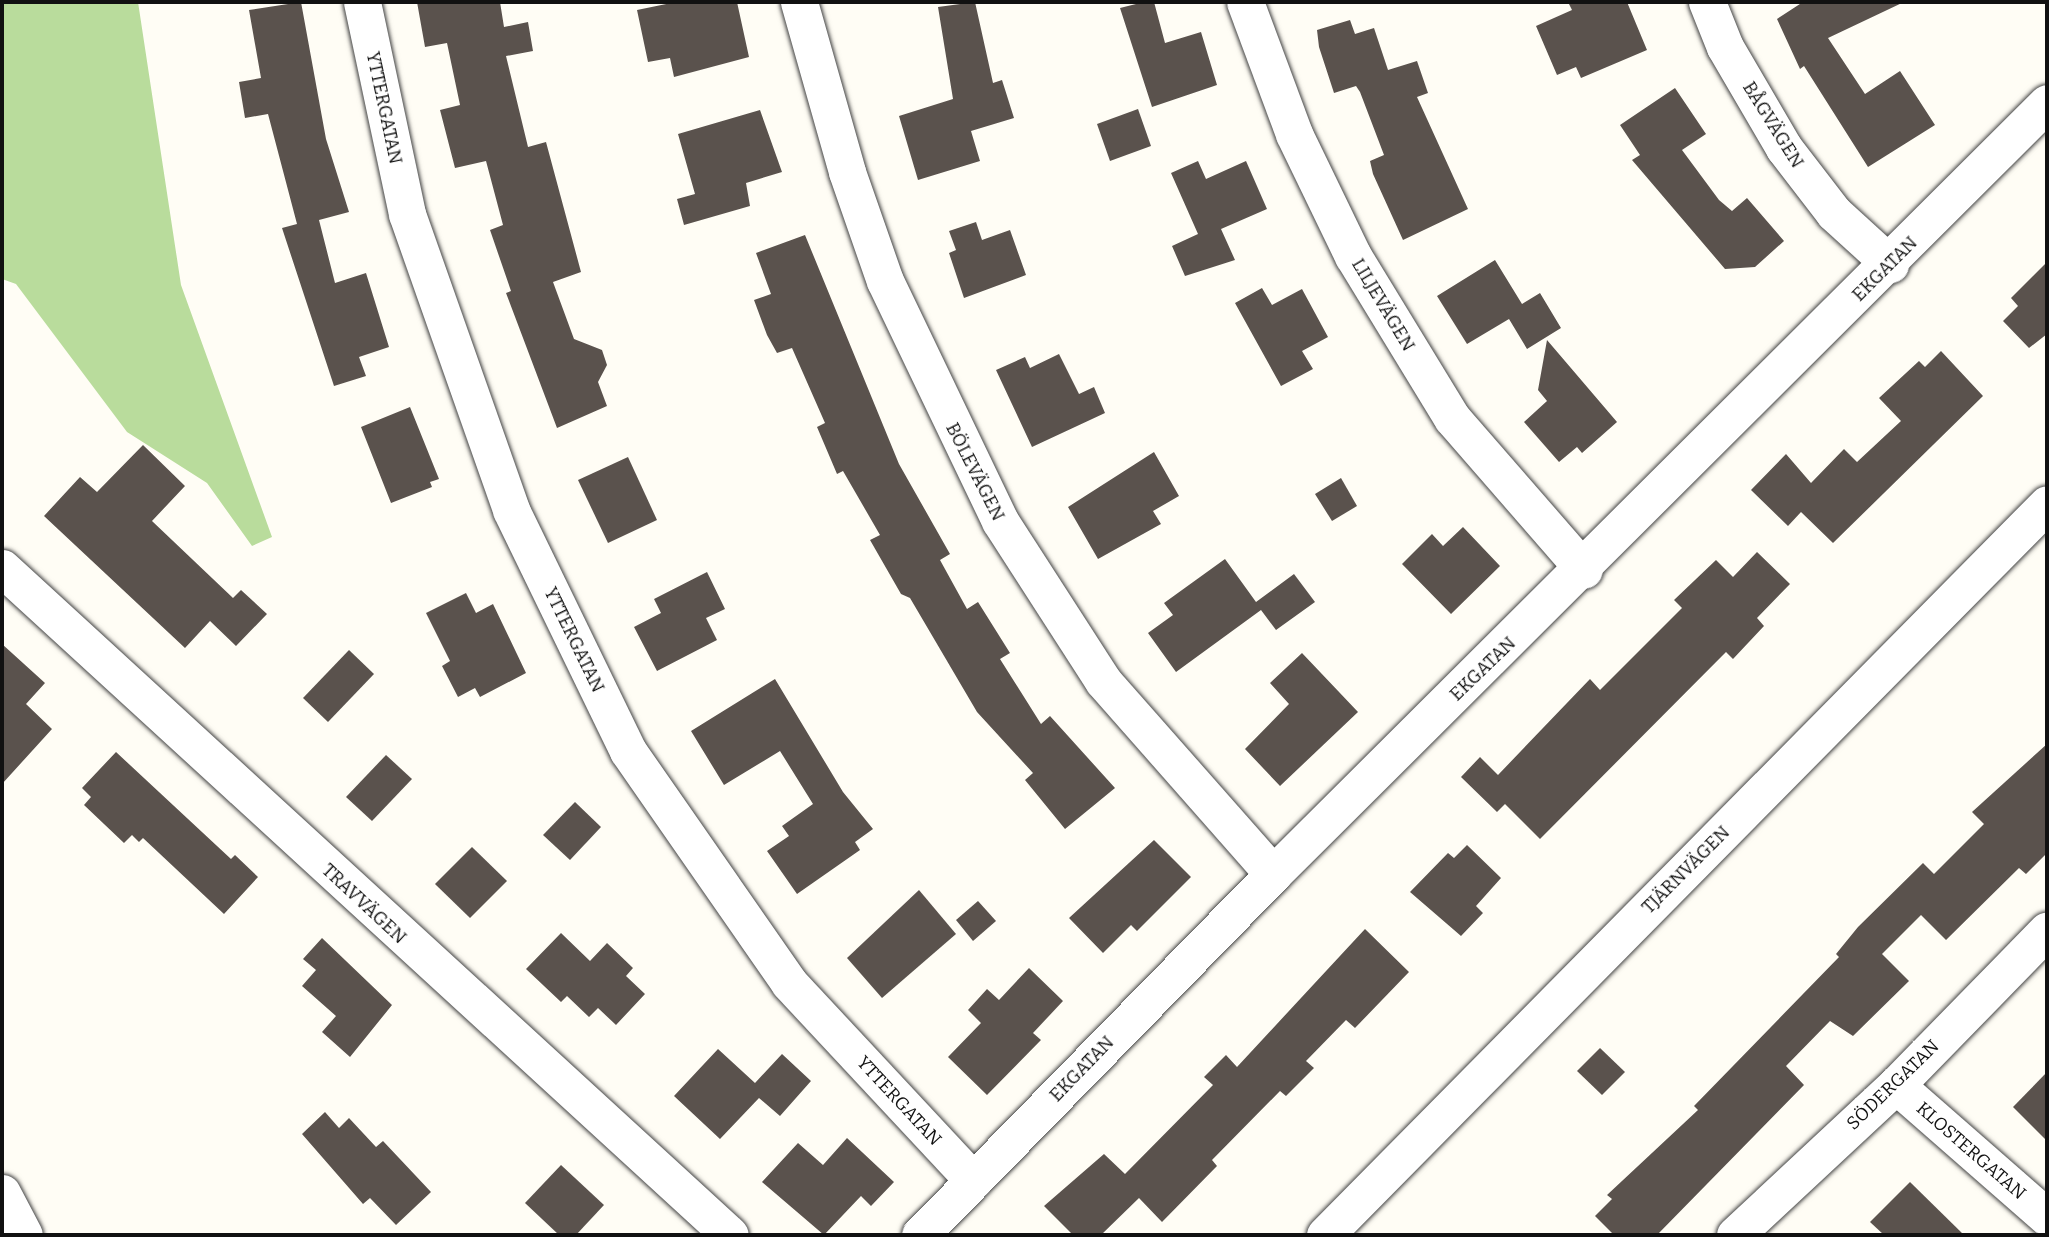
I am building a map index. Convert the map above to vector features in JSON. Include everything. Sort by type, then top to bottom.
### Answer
[{"type":"street","name":"YTTERGATAN","points":[[362,2],[407,214],[511,510],[628,751],[789,983],[973,1180]]},
{"type":"street","name":"BÖLEVÄGEN","points":[[799,2],[843,159],[885,281],[1000,521],[1103,681],[1273,874]]},
{"type":"street","name":"LILJEVÄGEN","points":[[1245,2],[1294,134],[1353,256],[1452,418],[1584,570]]},
{"type":"street","name":"BÅGVÄGEN","points":[[1707,2],[1725,47],[1784,148],[1834,213],[1890,264]]},
{"type":"street","name":"EKGATAN","points":[[920,1235],[1273,874],[1584,570],[2047,103]]},
{"type":"street","name":"TJÄRNVÄGEN","points":[[1325,1235],[2047,504]]},
{"type":"street","name":"TRAVVÄGEN","points":[[2,568],[730,1235]]},
{"type":"street","name":"SÖDERGATAN","points":[[1735,1235],[1896,1085],[2047,930]]},
{"type":"street","name":"KLOSTERGATAN","points":[[1896,1085],[2047,1217]]},
{"type":"street","points":[[2,1193],[24,1235]]},
{"type":"green space","points":[[2,2],[138,2],[181,285],[272,537],[252,546],[207,483],[127,432],[16,284],[2,279]]},
{"type":"building","points":[[301,2],[326,139],[349,212],[319,220],[335,283],[366,273],[389,347],[359,357],[366,376],[334,386],[282,228],[297,224],[268,114],[245,118],[239,82],[261,78],[249,10]]},
{"type":"building","points":[[417,2],[500,2],[504,27],[528,22],[533,51],[506,56],[528,147],[546,142],[581,272],[553,282],[574,339],[602,350],[607,365],[598,382],[607,406],[557,428],[506,293],[511,291],[490,230],[503,225],[486,161],[455,168],[440,110],[460,105],[447,43],[425,47]]},
{"type":"building","points":[[676,2],[737,2],[749,57],[674,77],[670,58],[648,62],[637,10]]},
{"type":"building","points":[[975,2],[993,83],[1002,80],[1014,118],[971,131],[980,161],[918,180],[899,116],[953,99],[938,7]]},
{"type":"building","points":[[1154,2],[1165,43],[1201,32],[1217,85],[1152,107],[1120,8]]},
{"type":"building","points":[[1568,2],[1627,2],[1647,50],[1581,78],[1576,67],[1557,75],[1536,26],[1572,10]]},
{"type":"building","points":[[1803,2],[1904,2],[1828,38],[1865,94],[1900,71],[1935,125],[1868,167],[1804,66],[1800,69],[1777,19]]},
{"type":"building","points":[[1350,20],[1355,34],[1374,28],[1388,70],[1417,61],[1428,93],[1417,97],[1468,209],[1403,240],[1373,174],[1370,161],[1384,155],[1360,92],[1356,86],[1334,93],[1319,47],[1317,30]]},
{"type":"building","points":[[1675,88],[1706,134],[1682,150],[1719,200],[1732,211],[1747,198],[1784,241],[1755,267],[1725,269],[1632,160],[1640,155],[1620,125]]},
{"type":"building","points":[[1138,109],[1151,146],[1110,161],[1097,124]]},
{"type":"building","points":[[760,110],[782,172],[746,183],[750,206],[684,225],[677,199],[695,194],[678,134]]},
{"type":"building","points":[[1198,161],[1206,179],[1246,161],[1267,209],[1221,229],[1235,260],[1185,276],[1172,246],[1198,234],[1171,173]]},
{"type":"building","points":[[976,222],[982,240],[1010,230],[1026,275],[964,298],[949,253],[956,250],[949,231]]},
{"type":"building","points":[[805,235],[899,464],[950,554],[940,560],[967,609],[978,602],[1010,653],[1000,659],[1041,724],[1050,716],[1115,788],[1065,829],[1025,780],[1033,773],[977,712],[910,598],[901,594],[870,540],[880,535],[843,471],[837,474],[817,427],[825,423],[792,348],[777,353],[767,335],[754,300],[771,294],[756,253]]},
{"type":"building","points":[[1495,260],[1522,304],[1540,293],[1561,328],[1527,349],[1509,319],[1467,344],[1437,296]]},
{"type":"building","points":[[2047,262],[2047,334],[2029,348],[2003,321],[2018,306],[2011,298]]},
{"type":"building","points":[[1262,288],[1272,305],[1302,289],[1328,337],[1302,351],[1313,369],[1281,386],[1235,303]]},
{"type":"building","points":[[1547,340],[1617,422],[1582,453],[1577,447],[1559,462],[1524,422],[1547,401],[1538,390]]},
{"type":"building","points":[[1941,351],[1983,396],[1833,543],[1801,512],[1788,526],[1751,490],[1786,454],[1811,483],[1844,449],[1857,462],[1901,421],[1879,398],[1919,361],[1925,367]]},
{"type":"building","points":[[1059,354],[1079,394],[1094,387],[1105,413],[1032,447],[996,370],[1025,357],[1030,368]]},
{"type":"building","points":[[410,407],[439,479],[430,482],[432,487],[391,503],[361,427]]},
{"type":"building","points":[[143,445],[185,486],[152,521],[233,598],[241,590],[267,614],[236,646],[210,621],[185,648],[44,516],[80,477],[97,492]]},
{"type":"building","points":[[1154,452],[1179,496],[1153,511],[1161,524],[1098,559],[1068,507]]},
{"type":"building","points":[[628,457],[657,520],[608,543],[578,480]]},
{"type":"building","points":[[1341,478],[1357,506],[1332,521],[1315,494]]},
{"type":"building","points":[[1463,527],[1500,566],[1451,614],[1402,564],[1432,534],[1443,546]]},
{"type":"building","points":[[1757,552],[1790,584],[1757,618],[1764,626],[1733,659],[1726,652],[1540,839],[1505,804],[1497,812],[1461,777],[1480,757],[1498,775],[1590,679],[1600,690],[1682,608],[1674,600],[1716,560],[1733,577]]},
{"type":"building","points":[[1225,559],[1256,602],[1294,574],[1315,602],[1276,630],[1261,610],[1176,672],[1148,633],[1173,615],[1164,603]]},
{"type":"building","points":[[707,572],[725,609],[706,618],[717,640],[657,671],[634,627],[661,613],[654,599]]},
{"type":"building","points":[[466,593],[476,613],[493,604],[526,673],[480,697],[475,688],[458,697],[442,666],[450,661],[426,613]]},
{"type":"building","points":[[2,644],[45,683],[26,704],[52,729],[2,784]]},
{"type":"building","points":[[349,650],[374,674],[328,722],[303,698]]},
{"type":"building","points":[[1302,653],[1358,712],[1280,786],[1245,749],[1289,704],[1270,683]]},
{"type":"building","points":[[775,679],[843,792],[873,829],[855,842],[860,850],[797,894],[767,851],[789,836],[782,826],[813,804],[780,751],[724,785],[691,731]]},
{"type":"building","points":[[2047,744],[2047,853],[2026,874],[2019,868],[1946,940],[1921,915],[1882,954],[1909,981],[1853,1036],[1830,1021],[1786,1066],[1804,1085],[1657,1235],[1614,1235],[1595,1216],[1612,1199],[1607,1195],[1698,1110],[1694,1106],[1839,957],[1836,954],[1858,927],[1923,863],[1934,874],[1984,824],[1972,812]]},
{"type":"building","points":[[116,752],[231,859],[235,855],[258,877],[224,914],[143,838],[139,842],[132,835],[124,843],[84,805],[91,797],[82,788]]},
{"type":"building","points":[[386,755],[412,779],[372,821],[346,797]]},
{"type":"building","points":[[575,802],[601,827],[570,860],[543,835]]},
{"type":"building","points":[[1154,840],[1191,877],[1137,931],[1131,925],[1103,953],[1069,918]]},
{"type":"building","points":[[1467,845],[1501,878],[1476,906],[1483,913],[1461,936],[1410,892],[1448,853],[1454,858]]},
{"type":"building","points":[[472,847],[507,881],[470,918],[435,884]]},
{"type":"building","points":[[919,890],[956,934],[882,998],[847,958]]},
{"type":"building","points":[[978,901],[996,921],[973,941],[956,920]]},
{"type":"building","points":[[1365,929],[1409,972],[1355,1028],[1346,1020],[1306,1061],[1314,1068],[1286,1096],[1280,1091],[1212,1160],[1217,1166],[1162,1222],[1139,1198],[1101,1235],[1073,1235],[1044,1206],[1104,1154],[1125,1174],[1213,1085],[1204,1077],[1226,1055],[1237,1067]]},
{"type":"building","points":[[561,933],[590,961],[607,943],[633,968],[626,976],[645,994],[616,1025],[598,1008],[589,1017],[567,996],[561,1002],[526,969]]},
{"type":"building","points":[[322,938],[392,1005],[350,1057],[322,1032],[336,1016],[302,986],[316,970],[303,959]]},
{"type":"building","points":[[1029,968],[1063,1001],[1033,1033],[1041,1040],[987,1095],[948,1057],[981,1023],[968,1010],[987,989],[999,1000]]},
{"type":"building","points":[[1600,1048],[1625,1072],[1602,1095],[1577,1071]]},
{"type":"building","points":[[718,1049],[755,1083],[782,1054],[811,1081],[780,1116],[759,1098],[720,1139],[674,1096]]},
{"type":"building","points":[[2047,1072],[2047,1141],[2013,1107]]},
{"type":"building","points":[[325,1112],[339,1128],[349,1118],[376,1147],[383,1141],[431,1192],[396,1225],[370,1198],[363,1204],[302,1134]]},
{"type":"building","points":[[847,1138],[894,1182],[871,1206],[861,1196],[824,1235],[762,1182],[798,1143],[823,1165]]},
{"type":"building","points":[[561,1165],[604,1205],[576,1235],[559,1235],[525,1203]]},
{"type":"building","points":[[1910,1182],[1964,1235],[1884,1235],[1870,1222]]}]
